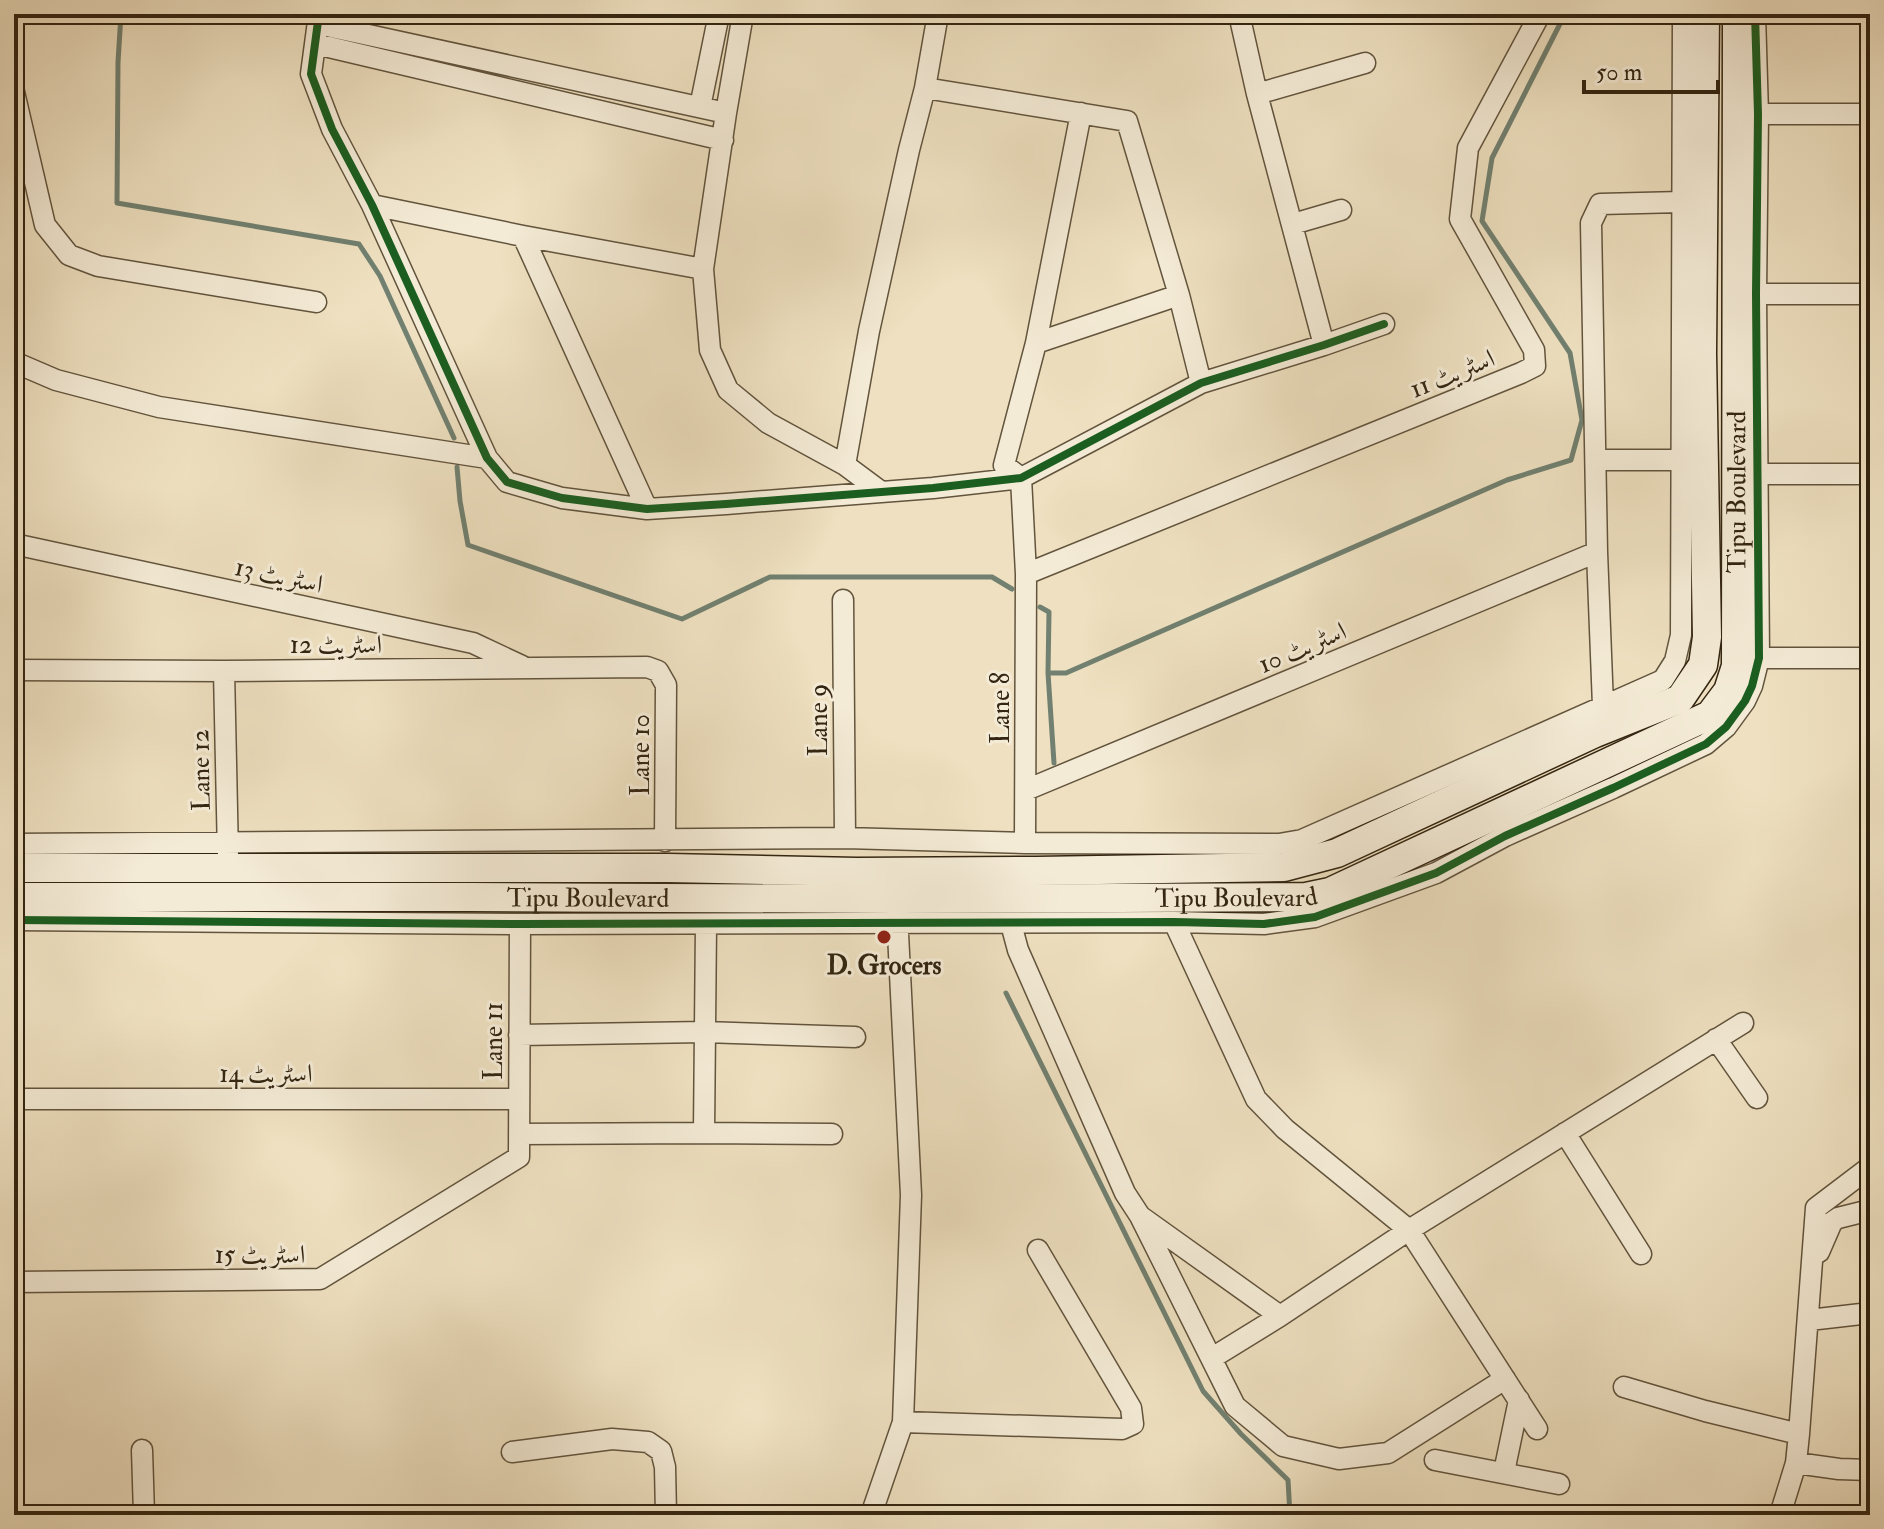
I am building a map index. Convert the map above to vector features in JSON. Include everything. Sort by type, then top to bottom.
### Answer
[{"type":"street","points":[[743,14],[703,269],[710,350],[728,390],[768,423],[845,465],[880,491]]},
{"type":"street","points":[[845,465],[869,331],[925,88],[938,14]]},
{"type":"street","points":[[1239,14],[1257,94],[1324,345]]},
{"type":"street","name":"اسٹریٹ 11","points":[[1026,574],[1535,366],[1534,350],[1460,219],[1468,148],[1540,14]]},
{"type":"street","points":[[14,844],[228,856],[845,838],[1025,843],[1205,856],[1302,840],[1663,680],[1675,661],[1681,635],[1683,14]]},
{"type":"street","name":"Tipu Boulevard","points":[[14,868],[228,856],[473,868],[887,872],[1205,856],[1284,867],[1337,853],[1595,733],[1680,699],[1703,665],[1707,637],[1702,354],[1705,14]]},
{"type":"street","points":[[14,920],[706,924],[897,912],[1011,924],[1264,924],[1315,917],[1436,873],[1505,836],[1706,744],[1726,727],[1745,701],[1759,658],[1758,474],[1747,394],[1756,294],[1758,114],[1743,31],[1755,14]]},
{"type":"street","points":[[700,107],[715,15]]},
{"type":"street","points":[[318,27],[726,113]]},
{"type":"street","points":[[318,27],[723,140]]},
{"type":"street","points":[[318,27],[311,74],[332,129],[372,205],[487,458],[507,482],[562,498],[647,509],[933,488],[1021,478],[1201,383],[1384,324]]},
{"type":"street","name":"Tipu Boulevard","points":[[14,897],[470,897],[897,912],[1203,897],[1306,897],[1330,892],[1710,715],[1728,691],[1736,666],[1747,394],[1743,31]]},
{"type":"street","points":[[1257,94],[1365,63]]},
{"type":"street","points":[[925,88],[1127,121],[1179,295],[1201,383]]},
{"type":"street","points":[[14,92],[45,225],[69,255],[98,266],[316,302]]},
{"type":"street","points":[[1081,113],[1036,343],[1179,295]]},
{"type":"street","points":[[1758,114],[1870,114]]},
{"type":"street","points":[[1603,706],[1591,223],[1600,204],[1681,202]]},
{"type":"street","points":[[372,205],[703,269]]},
{"type":"street","points":[[1293,224],[1341,210]]},
{"type":"street","points":[[523,236],[647,509]]},
{"type":"street","points":[[1756,294],[1870,294]]},
{"type":"street","name":"Lane 8","points":[[1025,843],[1026,574],[1021,478],[1004,465],[1036,343]]},
{"type":"street","points":[[14,362],[56,380],[159,407],[487,458]]},
{"type":"street","points":[[1596,460],[1681,460]]},
{"type":"street","points":[[1758,474],[1870,474]]},
{"type":"street","name":"اسٹریٹ 13","points":[[14,544],[473,643],[529,669]]},
{"type":"street","name":"اسٹریٹ 10","points":[[1026,790],[1597,552]]},
{"type":"street","name":"Lane 9","points":[[843,600],[845,838]]},
{"type":"street","points":[[1759,658],[1870,658]]},
{"type":"street","name":"اسٹریٹ 12","points":[[14,670],[647,667],[658,671]]},
{"type":"street","name":"Lane 12","points":[[224,671],[228,856]]},
{"type":"street","name":"Lane 10","points":[[658,671],[666,685],[665,841]]},
{"type":"street","points":[[1203,897],[1205,856]]},
{"type":"street","points":[[470,897],[473,868]]},
{"type":"street","points":[[871,1515],[903,1422],[911,1195],[897,912]]},
{"type":"street","points":[[1174,922],[1256,1099],[1285,1129],[1409,1230],[1537,1429]]},
{"type":"street","name":"Lane 11","points":[[519,1157],[520,924]]},
{"type":"street","points":[[704,1133],[706,924]]},
{"type":"street","points":[[1011,924],[1030,979],[1125,1193],[1140,1216],[1235,1406],[1283,1446],[1339,1459],[1388,1453],[1505,1379]]},
{"type":"street","points":[[1212,1358],[1409,1230],[1743,1023]]},
{"type":"street","points":[[519,1035],[704,1032],[855,1037]]},
{"type":"street","points":[[1716,1039],[1757,1098]]},
{"type":"street","name":"اسٹریٹ 14","points":[[14,1099],[519,1099]]},
{"type":"street","points":[[1565,1133],[1641,1254]]},
{"type":"street","points":[[519,1134],[832,1134]]},
{"type":"street","name":"اسٹریٹ 15","points":[[14,1282],[320,1279],[519,1157]]},
{"type":"street","points":[[1780,1515],[1796,1463],[1816,1208],[1870,1167]]},
{"type":"street","points":[[1812,1267],[1832,1222],[1870,1210]]},
{"type":"street","points":[[1140,1216],[1280,1316]]},
{"type":"street","points":[[903,1422],[1122,1429],[1133,1424],[1131,1408],[1038,1250]]},
{"type":"street","points":[[1809,1320],[1870,1313]]},
{"type":"street","points":[[1624,1387],[1799,1434]]},
{"type":"street","points":[[1504,1472],[1519,1400]]},
{"type":"street","points":[[512,1452],[612,1439],[648,1442],[661,1451],[665,1467],[666,1515]]},
{"type":"street","points":[[142,1450],[144,1515]]},
{"type":"street","points":[[1435,1460],[1559,1484]]},
{"type":"street","points":[[1796,1463],[1870,1470]]},
{"type":"waterway","points":[[121,14],[117,203],[359,244],[380,276],[454,438]]},
{"type":"waterway","points":[[1048,673],[1066,673],[1507,480],[1571,460],[1582,420],[1570,353],[1482,221],[1492,158],[1565,14]]},
{"type":"waterway","points":[[457,467],[468,545],[682,619],[770,577],[992,577],[1012,589]]},
{"type":"waterway","points":[[1040,607],[1049,612],[1048,673],[1054,763]]},
{"type":"waterway","points":[[1006,993],[1203,1391],[1288,1480],[1290,1515]]},
{"type":"cycle path","points":[[319,14],[311,74],[332,129],[372,205],[487,458],[507,482],[562,498],[647,509],[933,488],[1021,478],[1201,383],[1384,324]]},
{"type":"cycle path","points":[[14,920],[1264,924],[1315,917],[1436,873],[1505,836],[1706,744],[1726,727],[1745,701],[1759,658],[1755,14]]},
{"type":"place","name":"D. Grocers","points":[[884,937]]}]
